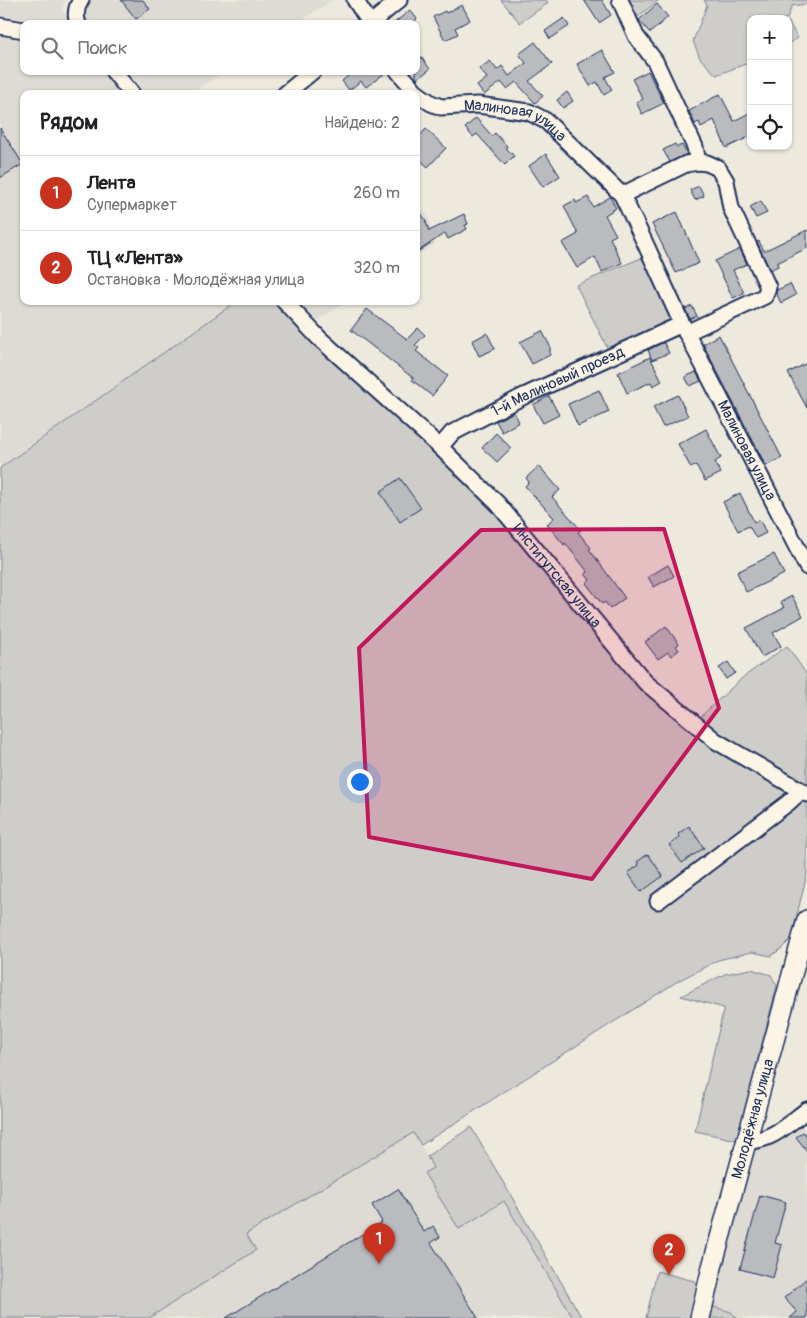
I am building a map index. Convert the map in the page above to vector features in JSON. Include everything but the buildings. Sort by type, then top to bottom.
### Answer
[{"type":"street","points":[[76,20],[75,17],[78,4],[81,0]]},
{"type":"street","points":[[355,0],[368,20]]},
{"type":"street","points":[[375,20],[399,0]]},
{"type":"street","points":[[620,0],[636,36],[655,61],[695,147],[698,162]]},
{"type":"street","points":[[0,26],[20,29]]},
{"type":"street","points":[[117,75],[129,90]]},
{"type":"street","points":[[290,90],[308,75]]},
{"type":"street","name":"Малиновая улица","points":[[401,75],[415,90]]},
{"type":"street","name":"Малиновая улица","points":[[420,96],[430,103],[441,107],[478,105],[529,112],[546,121],[622,195],[684,329],[807,567]]},
{"type":"street","points":[[622,195],[686,164],[698,162],[707,163],[718,168],[726,181],[731,208],[768,287],[765,296],[684,329]]},
{"type":"street","name":"Институтская улица","points":[[288,305],[318,338],[440,446],[498,504],[645,682],[716,741],[804,792]]},
{"type":"street","name":"1-й Малиновый проезд","points":[[440,446],[452,433],[524,396],[684,329]]},
{"type":"street","points":[[658,900],[804,792]]},
{"type":"street","name":"Молодёжная улица","points":[[700,1318],[712,1267],[807,920]]},
{"type":"street","points":[[747,1141],[768,1138],[807,1110]]},
{"type":"highlighted area","points":[[664,529],[719,708],[592,879],[369,837],[359,648],[481,530]]},
{"type":"shaded area","points":[[0,0],[66,0],[62,9],[69,20],[20,20],[20,75],[107,75],[120,90],[20,90],[20,305],[231,305],[0,468]]},
{"type":"shaded area","points":[[90,0],[332,0],[302,20],[85,20],[83,17],[86,5]]},
{"type":"shaded area","points":[[501,0],[546,0],[548,3],[520,23]]},
{"type":"shaded area","points":[[625,0],[659,0],[635,19]]},
{"type":"shaded area","points":[[704,0],[807,0],[807,4],[792,6],[789,15],[747,15],[747,63],[716,75],[700,58],[693,41],[707,5]]},
{"type":"shaded area","points":[[792,28],[798,38],[792,42]]},
{"type":"shaded area","points":[[124,75],[218,75],[196,90],[136,90]]},
{"type":"shaded area","points":[[420,206],[428,217],[435,244],[420,253]]},
{"type":"shaded area","points":[[646,256],[671,313],[671,320],[667,325],[610,353],[576,285]]},
{"type":"shaded area","points":[[231,305],[277,305],[314,345],[501,514],[638,684],[718,752],[807,802],[807,874],[791,939],[771,956],[752,952],[718,960],[678,981],[421,1145],[413,1133],[246,1234],[256,1250],[149,1318],[0,1318],[0,468]]},
{"type":"shaded area","points":[[294,305],[341,305],[311,325]]},
{"type":"shaded area","points":[[787,646],[807,675],[807,784],[802,784],[718,737],[697,720],[742,678]]},
{"type":"shaded area","points":[[751,969],[771,975],[777,986],[737,1140],[695,1131],[724,1008],[681,996],[725,974]]},
{"type":"shaded area","points":[[798,1122],[807,1132],[807,1318],[737,1318],[731,1312],[711,1306],[748,1156]]},
{"type":"shaded area","points":[[471,1127],[582,1318],[104,1318],[414,1133],[427,1156]]},
{"type":"shaded area","points":[[471,1127],[582,1318],[573,1318],[504,1201],[459,1229],[424,1173],[433,1168],[427,1156]]},
{"type":"shaded area","points":[[657,1271],[694,1281],[697,1285],[698,1294],[692,1318],[646,1318]]},
{"type":"shaded area","points":[[711,1306],[731,1312],[737,1318],[708,1318]]},
{"type":"place","name":"Лента","points":[[379,1264]]},
{"type":"place","name":"ТЦ «Лента»","points":[[669,1275]]}]
